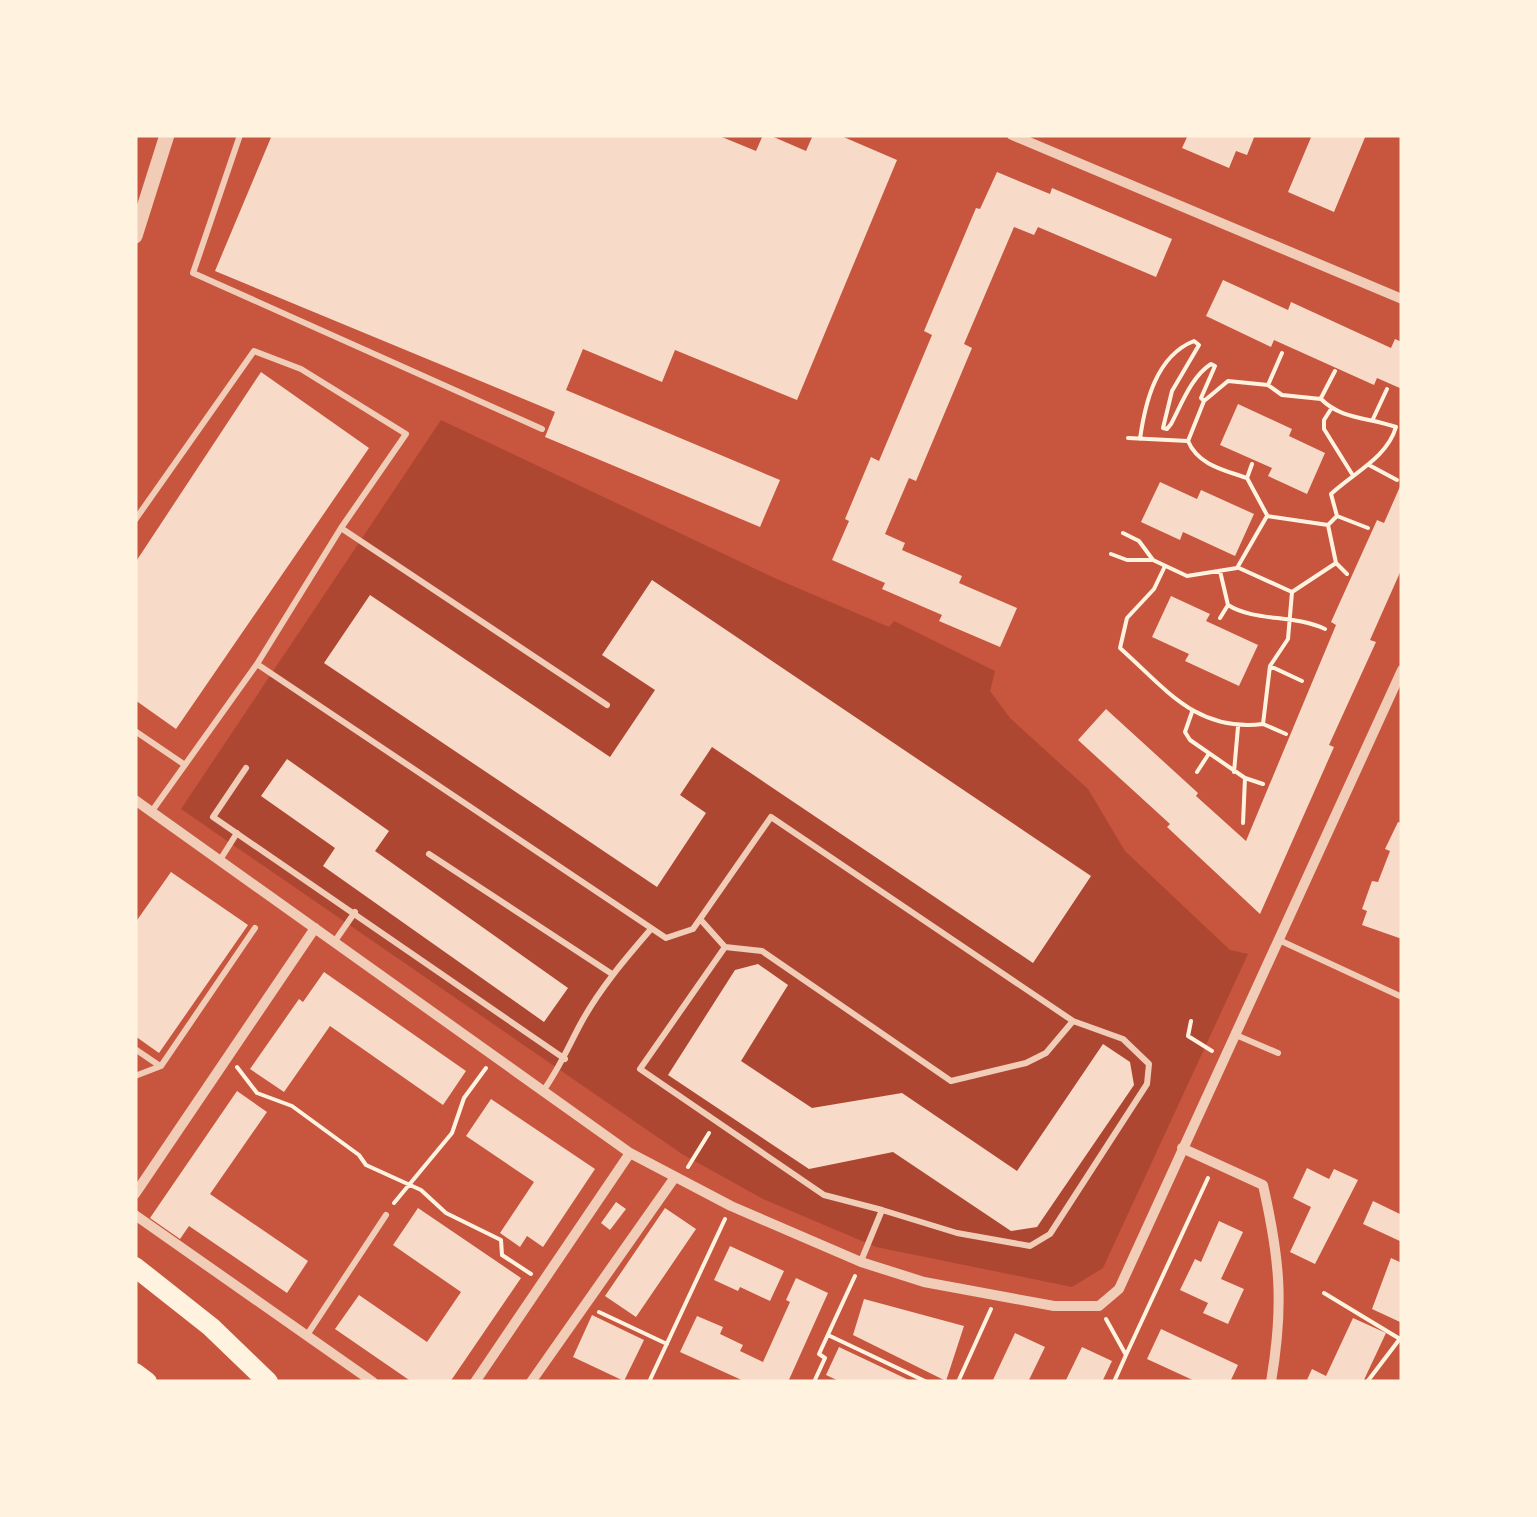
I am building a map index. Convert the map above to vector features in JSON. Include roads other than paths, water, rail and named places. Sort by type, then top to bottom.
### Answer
[{"type":"main road","points":[[135,1267],[211,1327],[268,1382]]},
{"type":"main road","points":[[135,1373],[147,1382]]},
{"type":"street","points":[[135,236],[167,135]]},
{"type":"street","points":[[1012,135],[1402,299]]},
{"type":"street","points":[[135,800],[630,1153],[731,1206],[861,1262],[924,1282],[996,1296],[1054,1306],[1099,1306],[1119,1289],[1402,670]]},
{"type":"street","points":[[135,1194],[314,928]]},
{"type":"street","points":[[1182,1148],[1263,1185],[1276,1242],[1281,1294],[1271,1382]]},
{"type":"street","points":[[475,1382],[630,1153]]},
{"type":"street","points":[[531,1382],[678,1178]]},
{"type":"street","points":[[135,1215],[373,1382]]},
{"type":"lane","points":[[240,135],[193,273],[542,429]]},
{"type":"lane","points":[[135,520],[254,351],[301,369],[406,434],[341,528],[257,664],[152,811]]},
{"type":"lane","points":[[341,528],[607,705]]},
{"type":"lane","points":[[257,664],[666,938],[693,929],[771,816],[1072,1021],[1123,1039],[1149,1064],[1147,1084],[1050,1234],[1030,1246],[957,1232],[824,1195],[640,1069],[724,947]]},
{"type":"lane","points":[[135,731],[185,765]]},
{"type":"lane","points":[[246,768],[213,817],[566,1059]]},
{"type":"lane","points":[[220,860],[236,833]]},
{"type":"lane","points":[[429,854],[612,974]]},
{"type":"lane","points":[[334,942],[355,912]]},
{"type":"lane","points":[[700,919],[724,947],[762,951],[950,1082],[1026,1064],[1046,1053],[1072,1021]]},
{"type":"lane","points":[[135,1076],[161,1066],[256,928]]},
{"type":"lane","points":[[543,1091],[566,1059],[581,1023],[612,974],[651,928]]},
{"type":"lane","points":[[1279,940],[1402,996]]},
{"type":"lane","points":[[1236,1034],[1278,1053]]},
{"type":"lane","points":[[135,1049],[161,1066]]},
{"type":"lane","points":[[861,1262],[882,1210]]},
{"type":"lane","points":[[306,1337],[386,1215]]}]
